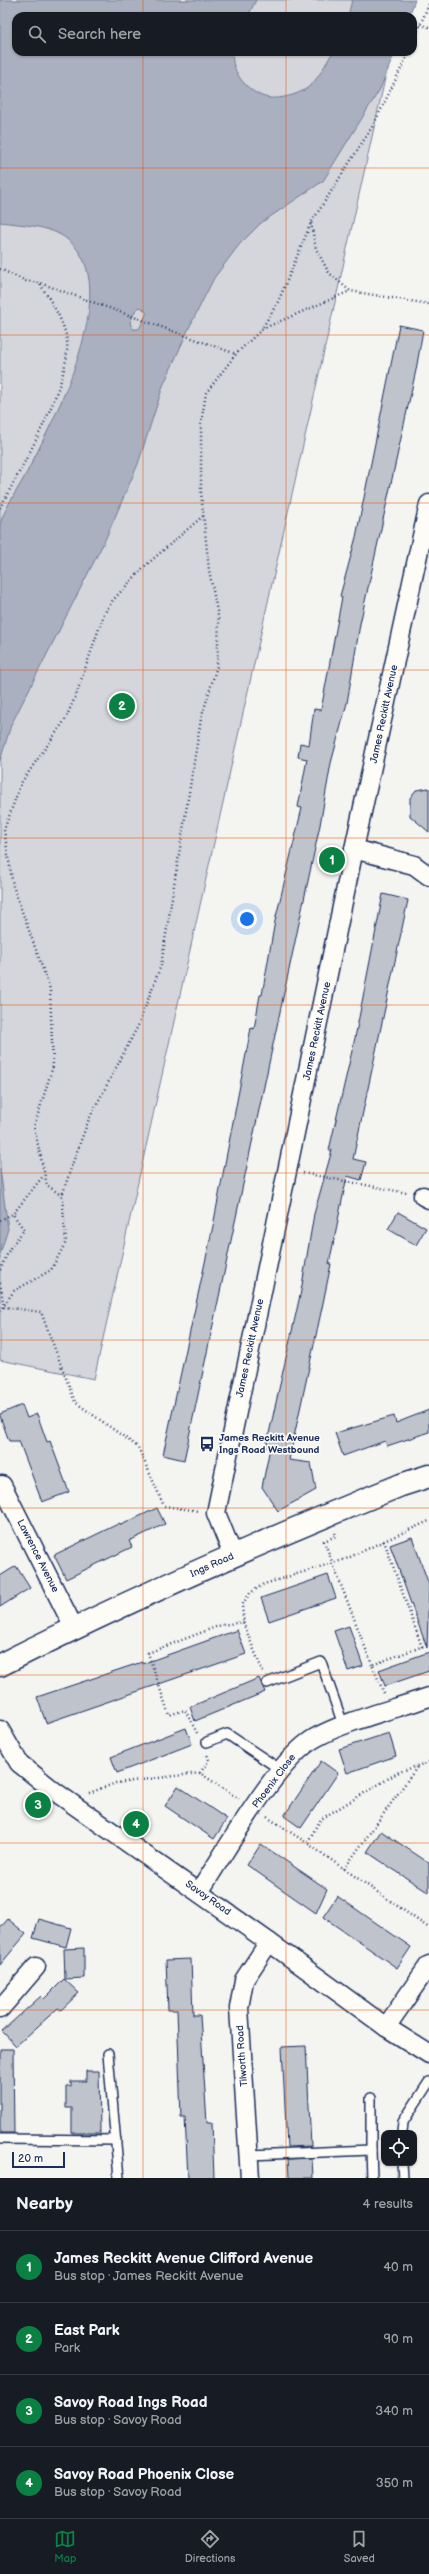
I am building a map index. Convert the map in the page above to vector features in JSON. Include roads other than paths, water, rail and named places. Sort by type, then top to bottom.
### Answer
[{"type":"street","name":"James Reckitt Avenue","points":[[233,1555],[216,1513],[354,849],[425,540],[429,504]]},
{"type":"street","points":[[354,849],[414,865],[429,876]]},
{"type":"street","name":"Ings Road","points":[[0,1665],[74,1628],[233,1555],[328,1514],[401,1485],[429,1476]]},
{"type":"street","name":"Lawrence Avenue","points":[[2,1485],[74,1628]]},
{"type":"street","name":"Phoenix Close","points":[[199,1892],[254,1808],[294,1752],[315,1738],[344,1726],[429,1697]]},
{"type":"street","name":"Savoy Road","points":[[0,1730],[19,1763],[68,1801],[199,1892],[386,2027],[429,2054]]},
{"type":"street","name":"Tilworth Road","points":[[250,2178],[239,2008],[244,1980],[269,1942]]},
{"type":"street","points":[[386,2027],[429,1966]]},
{"type":"street","points":[[0,2009],[36,1968]]},
{"type":"lane","points":[[267,1683],[321,1662],[344,1726]]},
{"type":"lane","points":[[204,1742],[227,1734],[281,1770]]},
{"type":"lane","points":[[108,2054],[119,2178]]},
{"type":"lane","points":[[402,2130],[403,2122],[429,2082]]},
{"type":"lane","points":[[371,2098],[372,2178]]},
{"type":"lane","points":[[0,2139],[116,2140]]},
{"type":"lane","points":[[249,2155],[371,2150]]},
{"type":"lane","points":[[402,2166],[403,2178]]},
{"type":"water","points":[[0,0],[256,0],[250,12],[12,12],[12,56],[233,56],[234,67],[243,82],[256,93],[270,98],[288,96],[306,89],[318,77],[331,56],[393,56],[380,89],[323,181],[261,223],[239,245],[214,278],[189,328],[163,386],[138,464],[105,540],[11,725],[0,761],[0,525],[4,512],[39,449],[67,388],[79,354],[87,320],[90,288],[84,261],[68,240],[53,231],[26,225],[0,222]],"holes":[[[141,307],[147,313],[139,329],[133,329],[130,323],[136,309]]]},
{"type":"water","points":[[352,0],[415,0],[410,12],[349,12]]},
{"type":"water","points":[[0,1168],[8,1229],[0,1254]]},
{"type":"place","name":"East Park","points":[[122,706]]},
{"type":"place","name":"James Reckitt Avenue Clifford Avenue","points":[[332,860]]},
{"type":"place","name":"James Reckitt Avenue Ings Road Westbound","points":[[207,1444]]},
{"type":"place","name":"Savoy Road Ings Road","points":[[38,1805]]},
{"type":"place","name":"Savoy Road Phoenix Close","points":[[136,1824]]}]
